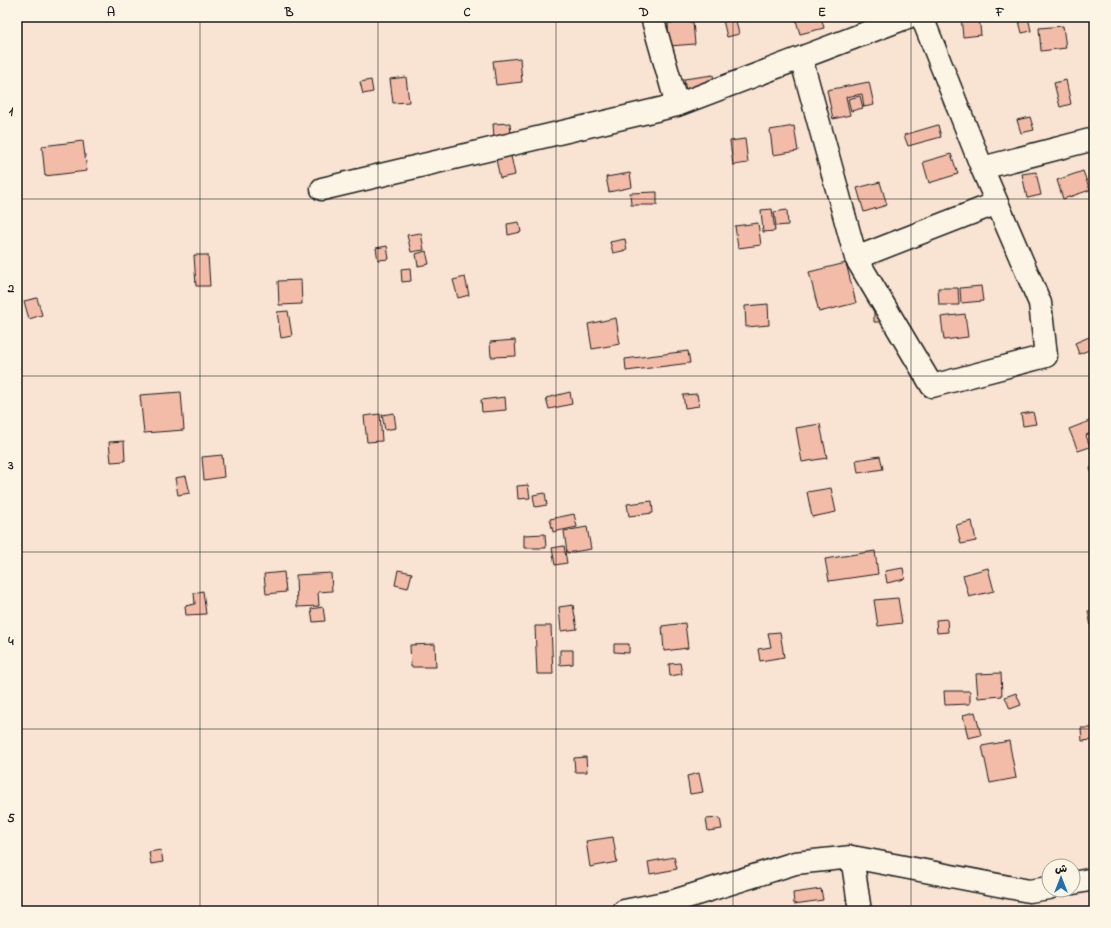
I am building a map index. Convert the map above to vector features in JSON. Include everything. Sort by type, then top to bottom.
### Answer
[{"type":"street","points":[[652,17],[677,105]]},
{"type":"street","points":[[322,189],[677,105],[908,17]]},
{"type":"street","points":[[801,58],[856,258],[932,386],[1046,356],[1040,303],[982,168],[922,17]]},
{"type":"street","points":[[982,168],[1094,139]]},
{"type":"street","points":[[856,258],[997,203]]},
{"type":"street","points":[[852,857],[860,911]]},
{"type":"street","points":[[624,911],[674,906],[795,863],[852,857],[1029,891],[1041,889]]},
{"type":"street","points":[[1081,881],[1094,879]]},
{"type":"building","points":[[735,17],[739,34],[727,37],[723,20]]},
{"type":"building","points":[[795,17],[821,17],[824,28],[800,34]]},
{"type":"building","points":[[961,17],[979,17],[981,35],[963,37]]},
{"type":"building","points":[[1018,17],[1028,17],[1031,31],[1022,33]]},
{"type":"building","points":[[693,22],[695,44],[669,46],[668,23]]},
{"type":"building","points":[[1063,26],[1066,48],[1041,51],[1039,28]]},
{"type":"building","points":[[520,58],[522,82],[496,85],[493,61]]},
{"type":"building","points":[[713,75],[715,88],[686,92],[684,79]]},
{"type":"building","points":[[406,77],[409,102],[393,103],[390,79]]},
{"type":"building","points":[[371,80],[373,92],[363,94],[360,82]]},
{"type":"building","points":[[1066,80],[1071,104],[1060,107],[1054,83]]},
{"type":"building","points":[[869,82],[874,105],[864,107],[862,94],[846,97],[850,115],[833,119],[827,90]]},
{"type":"building","points":[[860,96],[863,108],[851,111],[848,99]]},
{"type":"building","points":[[1030,117],[1034,130],[1021,133],[1017,120]]},
{"type":"building","points":[[510,123],[511,135],[494,137],[493,124]]},
{"type":"building","points":[[938,125],[941,137],[908,146],[904,135]]},
{"type":"building","points":[[794,126],[798,151],[773,155],[770,130]]},
{"type":"building","points":[[745,139],[748,163],[733,165],[730,141]]},
{"type":"building","points":[[83,141],[87,171],[45,176],[42,146]]},
{"type":"building","points":[[951,154],[958,174],[929,183],[923,162]]},
{"type":"building","points":[[511,156],[515,175],[500,178],[496,159]]},
{"type":"building","points":[[1083,171],[1090,190],[1063,199],[1057,180]]},
{"type":"building","points":[[1036,172],[1041,195],[1027,198],[1022,174]]},
{"type":"building","points":[[630,173],[632,187],[609,192],[606,177]]},
{"type":"building","points":[[880,182],[887,205],[864,212],[857,188]]},
{"type":"building","points":[[657,192],[657,205],[631,205],[630,193]]},
{"type":"building","points":[[772,209],[775,231],[763,232],[761,210]]},
{"type":"building","points":[[787,210],[788,225],[776,226],[774,212]]},
{"type":"building","points":[[519,222],[521,232],[508,235],[507,224]]},
{"type":"building","points":[[758,223],[761,245],[738,248],[735,226]]},
{"type":"building","points":[[421,233],[424,250],[411,252],[407,235]]},
{"type":"building","points":[[625,239],[627,250],[613,253],[610,242]]},
{"type":"building","points":[[387,246],[389,259],[378,260],[376,248]]},
{"type":"building","points":[[426,251],[429,264],[418,266],[416,254]]},
{"type":"building","points":[[194,255],[208,255],[210,286],[196,286]]},
{"type":"building","points":[[846,263],[856,303],[819,312],[809,272]]},
{"type":"building","points":[[410,268],[411,281],[402,282],[401,269]]},
{"type":"building","points":[[465,277],[469,295],[458,298],[453,280]]},
{"type":"building","points":[[301,280],[302,304],[279,305],[278,281]]},
{"type":"building","points":[[981,286],[983,301],[961,303],[960,288]]},
{"type":"building","points":[[938,288],[958,288],[959,305],[939,305]]},
{"type":"building","points":[[37,298],[42,315],[29,319],[24,301]]},
{"type":"building","points":[[768,304],[769,325],[746,327],[745,306]]},
{"type":"building","points":[[1094,307],[1094,321],[1093,322],[1089,309]]},
{"type":"building","points":[[288,311],[292,336],[281,338],[277,312]]},
{"type":"building","points":[[874,312],[887,312],[888,322],[874,322]]},
{"type":"building","points":[[965,314],[968,337],[944,340],[941,317]]},
{"type":"building","points":[[616,318],[620,344],[592,349],[588,324]]},
{"type":"building","points":[[1094,335],[1094,348],[1079,354],[1075,343]]},
{"type":"building","points":[[515,340],[516,356],[491,357],[490,342]]},
{"type":"building","points":[[688,351],[690,363],[626,371],[625,359]]},
{"type":"building","points":[[181,392],[184,430],[144,433],[140,395]]},
{"type":"building","points":[[570,392],[572,404],[549,409],[546,398]]},
{"type":"building","points":[[697,394],[699,406],[685,408],[683,395]]},
{"type":"building","points":[[505,397],[506,410],[482,412],[481,400]]},
{"type":"building","points":[[1033,412],[1036,424],[1023,426],[1021,414]]},
{"type":"building","points":[[394,413],[396,428],[385,430],[382,415]]},
{"type":"building","points":[[380,414],[382,441],[367,442],[364,416]]},
{"type":"building","points":[[1092,420],[1094,432],[1086,435],[1090,447],[1078,451],[1069,429]]},
{"type":"building","points":[[820,424],[827,458],[802,462],[796,428]]},
{"type":"building","points":[[124,441],[125,461],[111,462],[109,442]]},
{"type":"building","points":[[222,455],[224,477],[204,480],[202,457]]},
{"type":"building","points":[[880,456],[883,469],[858,473],[856,460]]},
{"type":"building","points":[[1094,467],[1094,482],[1090,468]]},
{"type":"building","points":[[186,476],[190,493],[178,495],[175,478]]},
{"type":"building","points":[[528,485],[530,498],[518,499],[517,486]]},
{"type":"building","points":[[831,488],[836,512],[812,517],[807,492]]},
{"type":"building","points":[[545,493],[547,505],[535,507],[533,495]]},
{"type":"building","points":[[652,501],[653,513],[629,516],[627,504]]},
{"type":"building","points":[[574,514],[577,527],[553,532],[550,519]]},
{"type":"building","points":[[972,521],[976,541],[961,544],[956,525]]},
{"type":"building","points":[[587,527],[591,549],[567,553],[564,531]]},
{"type":"building","points":[[545,534],[546,548],[524,548],[524,535]]},
{"type":"building","points":[[564,546],[567,563],[555,565],[552,548]]},
{"type":"building","points":[[875,551],[878,574],[829,581],[825,559]]},
{"type":"building","points":[[903,568],[905,579],[887,583],[885,571]]},
{"type":"building","points":[[988,568],[994,591],[969,597],[963,575]]},
{"type":"building","points":[[398,570],[412,573],[408,588],[395,585]]},
{"type":"building","points":[[284,572],[286,592],[266,594],[264,574]]},
{"type":"building","points":[[331,573],[332,591],[318,592],[319,606],[297,607],[296,575]]},
{"type":"building","points":[[203,591],[206,614],[186,615],[185,606],[195,604],[194,593]]},
{"type":"building","points":[[898,598],[902,623],[878,626],[874,600]]},
{"type":"building","points":[[573,605],[577,629],[561,631],[559,607]]},
{"type":"building","points":[[323,607],[325,621],[313,622],[311,609]]},
{"type":"building","points":[[1094,610],[1094,636],[1093,636],[1088,611]]},
{"type":"building","points":[[947,619],[948,632],[937,633],[936,620]]},
{"type":"building","points":[[685,623],[688,648],[664,651],[662,626]]},
{"type":"building","points":[[535,626],[551,626],[553,674],[537,674]]},
{"type":"building","points":[[780,632],[784,657],[760,661],[758,649],[771,647],[768,633]]},
{"type":"building","points":[[435,644],[436,667],[411,667],[410,645]]},
{"type":"building","points":[[614,644],[629,644],[629,653],[614,652]]},
{"type":"building","points":[[560,650],[573,650],[573,664],[560,665]]},
{"type":"building","points":[[680,663],[682,674],[670,676],[669,664]]},
{"type":"building","points":[[1001,673],[1002,696],[978,698],[976,674]]},
{"type":"building","points":[[944,691],[970,691],[970,704],[945,705]]},
{"type":"building","points":[[1016,693],[1021,705],[1010,709],[1005,697]]},
{"type":"building","points":[[975,712],[981,735],[968,738],[963,715]]},
{"type":"building","points":[[1081,728],[1094,728],[1094,740],[1082,741]]},
{"type":"building","points":[[1009,741],[1016,778],[990,783],[982,746]]},
{"type":"building","points":[[586,757],[587,772],[575,772],[574,758]]},
{"type":"building","points":[[699,773],[703,792],[690,794],[687,776]]},
{"type":"building","points":[[720,818],[722,829],[708,831],[706,819]]},
{"type":"building","points":[[613,837],[617,862],[590,867],[586,841]]},
{"type":"building","points":[[161,850],[163,862],[151,864],[149,852]]},
{"type":"building","points":[[674,857],[677,869],[650,874],[648,862]]},
{"type":"building","points":[[821,889],[823,900],[794,904],[793,893]]}]
